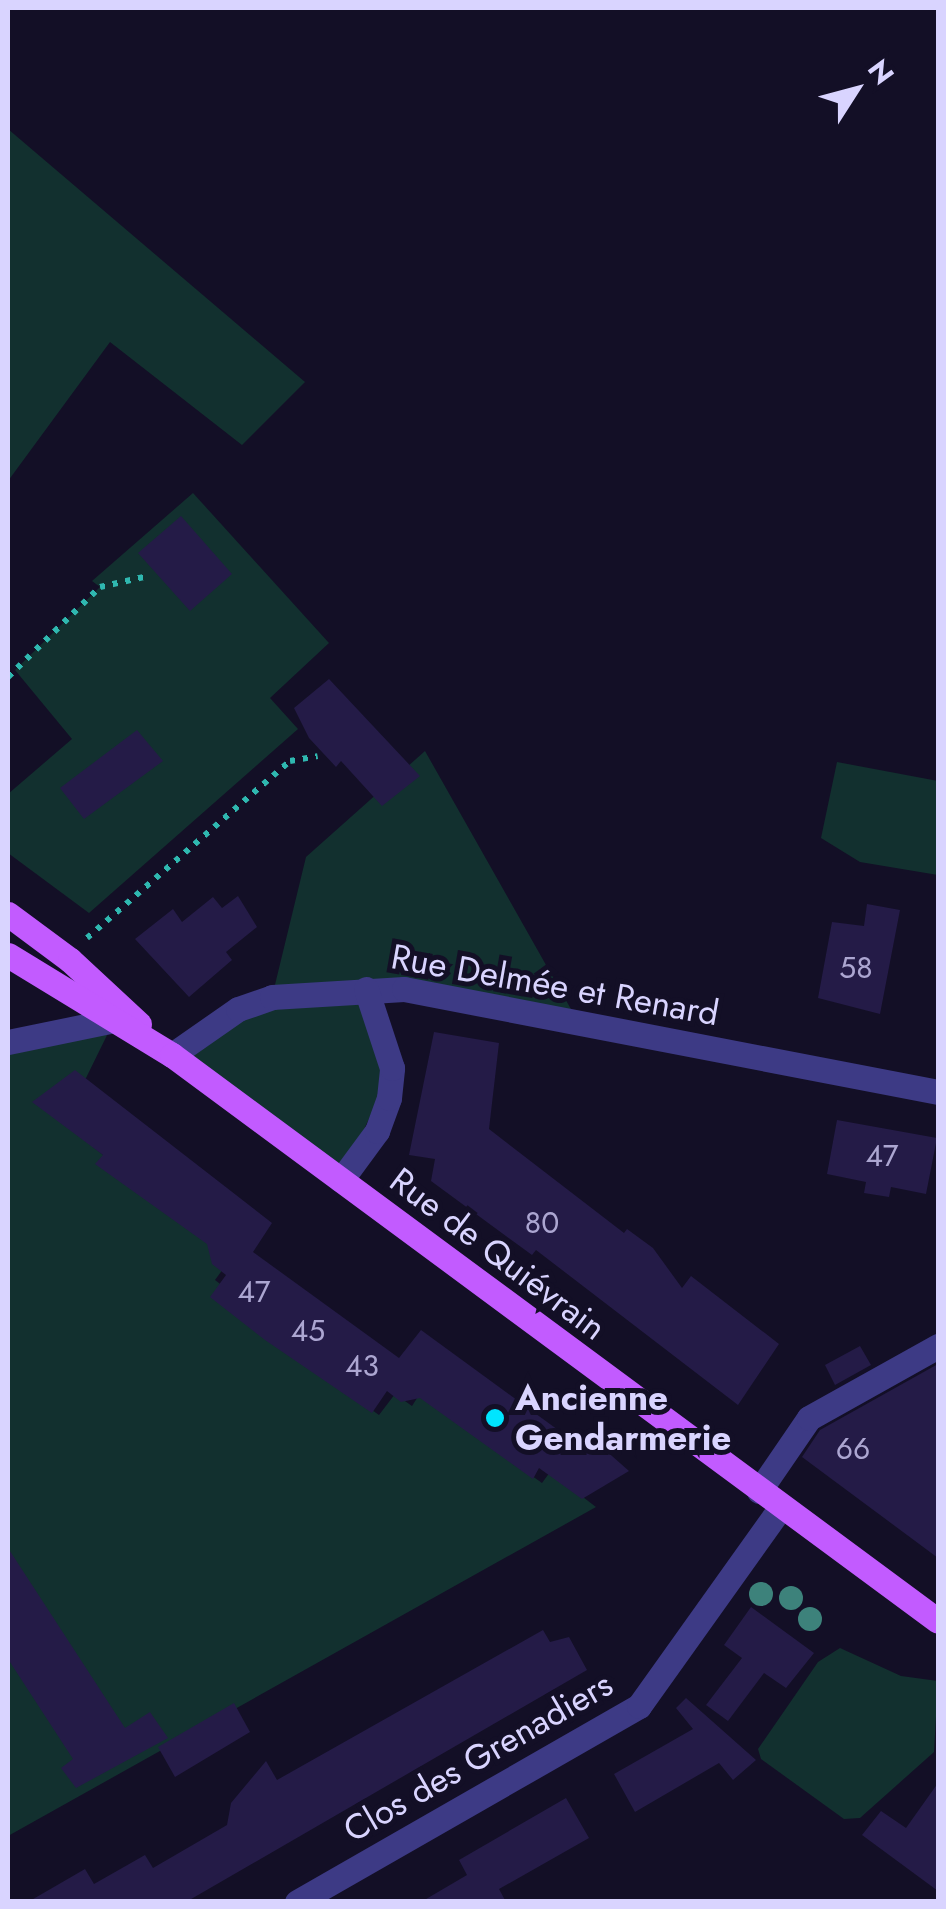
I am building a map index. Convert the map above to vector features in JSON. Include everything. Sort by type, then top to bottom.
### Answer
[{"type":"main road","points":[[8,914],[70,960],[122,1019]]},
{"type":"main road","points":[[8,955],[122,1019]]},
{"type":"main road","name":"Rue de Quiévrain","points":[[122,1019],[938,1622]]},
{"type":"street","points":[[341,1180],[376,1131],[389,1098],[392,1068],[366,988]]},
{"type":"street","name":"Rue Delmée et Renard","points":[[172,1055],[238,1010],[272,997],[366,988],[576,1018],[938,1092]]},
{"type":"street","points":[[8,1042],[122,1019]]},
{"type":"street","points":[[759,1491],[810,1418],[938,1346]]},
{"type":"street","name":"Clos des Grenadiers","points":[[297,1902],[639,1706],[781,1508]]},
{"type":"path","points":[[8,677],[100,586],[144,576]]},
{"type":"path","points":[[70,960],[98,922],[290,761],[318,756]]},
{"type":"green space","points":[[8,129],[305,382],[242,445],[110,342],[8,481]]},
{"type":"green space","points":[[193,493],[329,643],[270,698],[298,729],[89,913],[8,853],[8,794],[72,739],[15,670],[100,587],[92,581]]},
{"type":"green space","points":[[425,751],[576,1018],[367,989],[392,1068],[341,1180],[172,1055],[272,997],[306,857]]},
{"type":"green space","points":[[837,762],[938,781],[938,875],[860,862],[821,838]]},
{"type":"green space","points":[[114,1021],[86,1078],[46,1109],[231,1258],[215,1280],[228,1290],[220,1302],[379,1415],[395,1394],[412,1406],[419,1395],[542,1483],[550,1472],[596,1507],[8,1836],[8,1042]]},
{"type":"green space","points":[[840,1648],[901,1676],[938,1681],[934,1752],[860,1818],[844,1819],[761,1759],[758,1749],[818,1662]]},
{"type":"building","points":[[181,516],[232,574],[190,611],[138,553]]},
{"type":"building","points":[[329,679],[420,776],[382,806],[341,761],[336,767],[309,738],[294,708]]},
{"type":"building","points":[[137,730],[163,761],[84,819],[60,788]]},
{"type":"building","points":[[238,896],[257,927],[226,952],[232,960],[189,997],[135,939],[173,909],[182,922],[213,897],[222,908]]},
{"type":"building","points":[[867,904],[900,910],[880,1014],[818,998],[832,922],[864,926]]},
{"type":"building","points":[[434,1032],[499,1043],[489,1129],[624,1233],[627,1229],[653,1248],[682,1288],[691,1276],[779,1344],[738,1405],[536,1250],[532,1255],[431,1181],[435,1159],[409,1155]]},
{"type":"building","points":[[75,1070],[272,1223],[253,1252],[399,1358],[421,1330],[565,1435],[569,1428],[595,1441],[629,1471],[582,1499],[539,1468],[533,1479],[420,1398],[401,1402],[387,1391],[372,1413],[265,1340],[210,1297],[226,1275],[212,1264],[207,1244],[95,1164],[103,1155],[32,1102]]},
{"type":"building","points":[[837,1120],[937,1138],[926,1194],[891,1187],[889,1197],[864,1193],[866,1182],[827,1174]]},
{"type":"building","points":[[860,1346],[871,1365],[835,1385],[825,1365]]},
{"type":"building","points":[[938,1364],[938,1558],[802,1457],[820,1430]]},
{"type":"building","points":[[8,1548],[125,1728],[150,1712],[168,1738],[76,1788],[61,1768],[73,1759],[8,1659]]},
{"type":"building","points":[[751,1607],[814,1653],[786,1688],[764,1673],[728,1721],[706,1705],[742,1658],[724,1645]]},
{"type":"building","points":[[543,1630],[550,1642],[569,1637],[587,1670],[186,1902],[28,1902],[85,1869],[94,1884],[145,1855],[153,1868],[227,1825],[231,1803],[266,1761],[277,1780]]},
{"type":"building","points":[[686,1698],[756,1760],[733,1780],[719,1763],[635,1812],[614,1774],[693,1729],[676,1708]]},
{"type":"building","points":[[234,1703],[250,1732],[175,1777],[158,1747]]},
{"type":"building","points":[[938,1783],[938,1891],[862,1835],[881,1811],[906,1828]]},
{"type":"building","points":[[566,1798],[589,1838],[499,1889],[506,1902],[421,1902],[467,1875],[459,1860]]},
{"type":"place","name":"Ancienne Gendarmerie","points":[[495,1418]]}]
